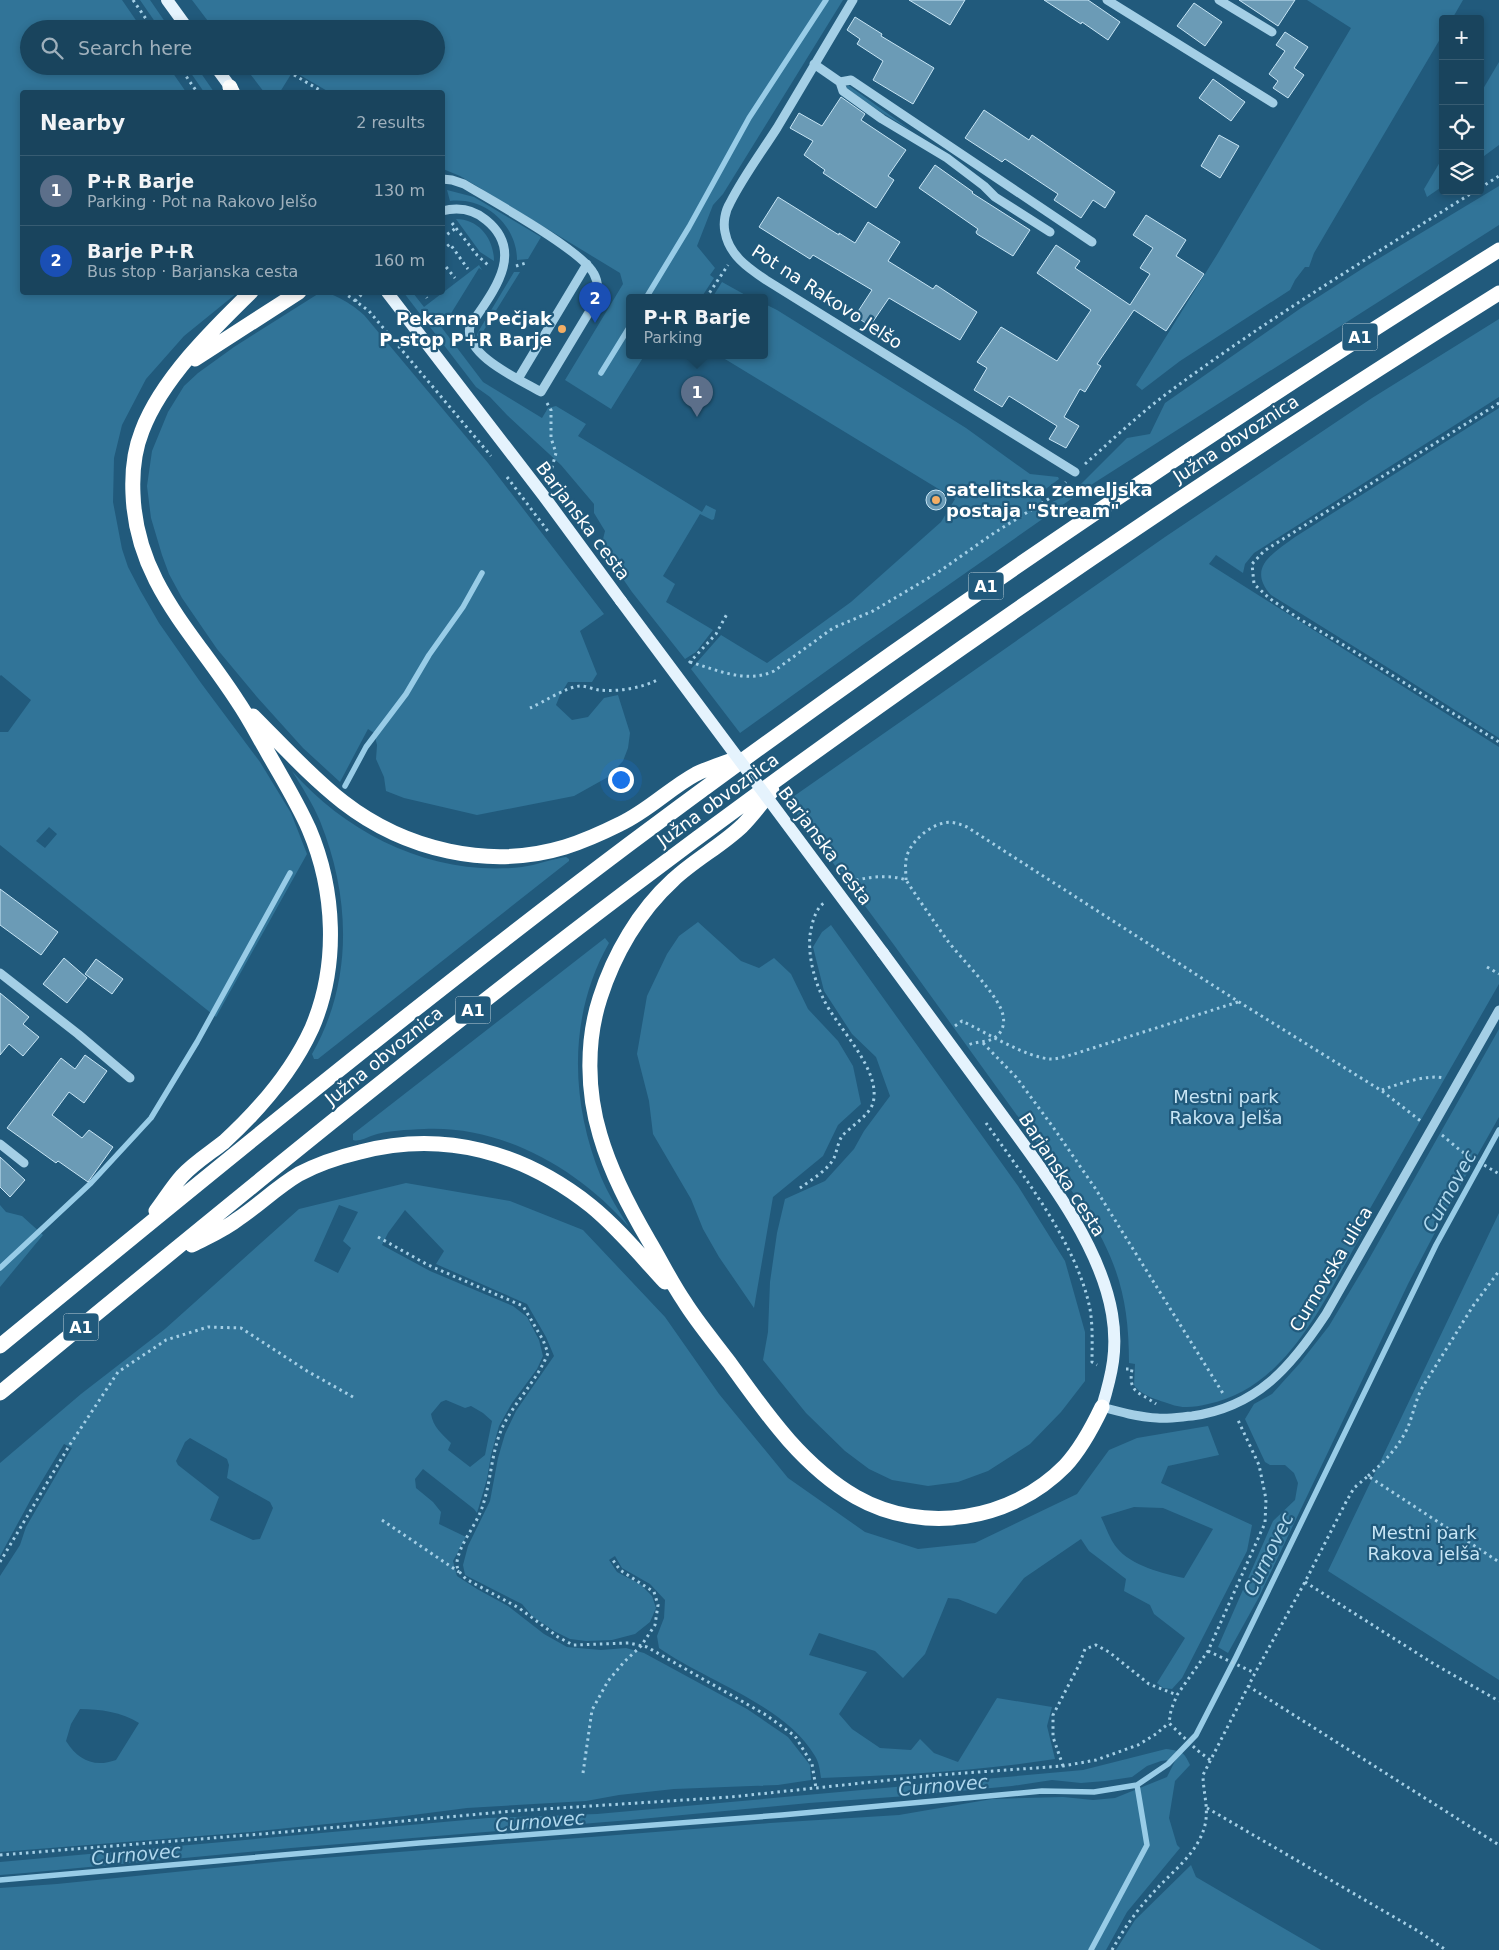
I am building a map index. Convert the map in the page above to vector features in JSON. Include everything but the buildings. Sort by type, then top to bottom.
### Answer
[{"type":"highway","name":"Južna obvoznica","points":[[0,1346],[437,992],[569,890],[753,753],[922,631],[1108,503],[1352,342],[1499,250]]},
{"type":"highway","name":"Južna obvoznica","points":[[0,1393],[473,1010],[620,897],[792,769],[1042,591],[1142,523],[1394,358],[1499,293]]},
{"type":"highway","points":[[142,1230],[182,1176],[249,1119],[286,1072],[312,1028],[322,997],[327,972],[330,942],[329,907],[325,878],[310,831],[293,796],[238,701],[196,645],[160,590],[142,548],[134,518],[133,474],[137,444],[152,408],[208,335],[248,295]]},
{"type":"highway","points":[[181,368],[294,295]]},
{"type":"highway","points":[[238,701],[316,779],[367,819],[418,843],[438,850],[462,854],[486,856],[538,853],[572,844],[623,822],[697,774],[753,753]]},
{"type":"highway","points":[[792,769],[741,826],[671,882],[637,924],[622,946],[608,974],[599,1001],[593,1030],[590,1081],[593,1109],[599,1135],[622,1192],[685,1302],[766,1412],[804,1457],[840,1487],[857,1498],[890,1512],[911,1516],[951,1518],[989,1512],[1015,1502],[1052,1478],[1066,1464],[1086,1438],[1102,1407]]},
{"type":"highway","points":[[162,1260],[237,1220],[272,1192],[299,1175],[324,1163],[370,1149],[396,1145],[450,1144],[497,1154],[516,1161],[553,1180],[590,1205],[685,1302]]},
{"type":"main road","points":[[167,0],[181,20]]},
{"type":"main road","points":[[221,75],[231,90]]},
{"type":"main road","name":"Barjanska cesta","points":[[389,295],[543,495],[954,1049],[1056,1192],[1086,1242],[1100,1272],[1112,1314],[1114,1340],[1113,1367],[1102,1407]]},
{"type":"street","name":"Pot na Rakovo Jelšo","points":[[853,0],[777,128],[729,204],[724,218],[724,231],[728,244],[735,255],[747,267],[766,280],[1075,472]]},
{"type":"street","points":[[1107,0],[1273,103]]},
{"type":"street","points":[[1219,0],[1272,32]]},
{"type":"street","points":[[814,64],[840,82],[843,91],[882,119],[947,158],[984,186],[995,197],[1050,232]]},
{"type":"street","points":[[840,82],[851,80],[1092,242]]},
{"type":"street","points":[[947,158],[953,149]]},
{"type":"street","points":[[445,179],[464,184],[564,246],[587,264],[597,281],[597,294],[594,304],[541,392],[493,363],[473,347],[468,332],[470,326],[502,272],[505,256],[501,239],[490,223],[477,213],[462,209],[446,215]]},
{"type":"street","points":[[518,378],[587,264]]},
{"type":"street","points":[[0,973],[78,1034],[130,1078]]},
{"type":"street","name":"Curnovska ulica","points":[[1102,1407],[1143,1417],[1175,1418],[1214,1412],[1248,1398],[1268,1384],[1294,1359],[1326,1314],[1499,1010]]},
{"type":"street","points":[[0,1144],[24,1163]]},
{"type":"path","points":[[133,0],[147,20]]},
{"type":"path","points":[[185,75],[196,90]]},
{"type":"path","points":[[294,76],[318,90]]},
{"type":"path","points":[[1484,185],[1499,176]]},
{"type":"path","points":[[728,612],[716,634],[689,663],[738,677],[764,676],[774,671],[833,628],[890,601],[937,573],[994,533],[1055,495],[1075,472],[1145,410],[1230,349],[1469,195]]},
{"type":"path","points":[[446,215],[477,255],[494,268]]},
{"type":"path","points":[[445,236],[456,228]]},
{"type":"path","points":[[445,248],[450,244],[468,269]]},
{"type":"path","points":[[515,266],[526,263]]},
{"type":"path","points":[[445,266],[455,278]]},
{"type":"path","points":[[709,294],[718,280]]},
{"type":"path","points":[[346,295],[369,311],[495,461]]},
{"type":"path","points":[[355,301],[361,295]]},
{"type":"path","points":[[541,392],[550,408],[550,432],[556,453],[543,495]]},
{"type":"path","points":[[1499,403],[1264,552],[1252,564],[1254,584],[1269,598],[1298,618],[1348,647],[1499,742]]},
{"type":"path","name":"Barjanska cesta","points":[[505,475],[554,540]]},
{"type":"path","points":[[530,708],[580,686],[599,690],[621,690],[652,684],[666,676]]},
{"type":"path","points":[[954,1049],[976,1042],[982,1043],[996,1037],[1000,1032],[1004,1019],[997,1002],[947,940],[906,880],[906,859],[915,842],[932,828],[944,822],[956,822],[967,827],[1239,1002],[1382,1090],[1461,1151],[1499,1174]]},
{"type":"path","points":[[844,886],[851,881],[883,877],[897,877],[906,880]]},
{"type":"path","points":[[800,1188],[819,1174],[833,1160],[841,1138],[873,1104],[874,1086],[859,1051],[823,999],[809,950],[811,927],[818,907],[831,897]]},
{"type":"path","points":[[1487,967],[1499,974]]},
{"type":"path","points":[[962,1021],[1038,1056],[1053,1059],[1239,1002]]},
{"type":"path","points":[[0,1855],[513,1811],[730,1797],[937,1775],[1063,1766],[1096,1760],[1138,1745],[1156,1734],[1169,1723],[1170,1710],[1177,1695],[1208,1651],[1265,1522],[1266,1498],[1259,1465],[1231,1406],[1095,1188],[1016,1077],[982,1043]]},
{"type":"path","points":[[1382,1090],[1399,1084],[1441,1077],[1458,1083]]},
{"type":"path","name":"Barjanska cesta","points":[[981,1116],[1032,1188],[1072,1258],[1090,1307],[1093,1333],[1092,1361],[1096,1365]]},
{"type":"path","points":[[378,1237],[428,1265],[523,1306],[548,1352],[542,1368],[504,1424],[496,1444],[487,1493],[457,1563],[459,1572]]},
{"type":"path","points":[[1112,1950],[1123,1930],[1147,1899],[1192,1853],[1202,1835],[1207,1808],[1203,1789],[1203,1775],[1248,1686],[1354,1488],[1390,1457],[1407,1428],[1415,1402],[1422,1388],[1473,1306],[1499,1271]]},
{"type":"path","points":[[0,1562],[69,1446],[118,1372],[166,1340],[208,1327],[241,1328],[307,1371],[353,1397]]},
{"type":"path","points":[[1128,1369],[1132,1369],[1130,1381],[1134,1390],[1175,1418]]},
{"type":"path","points":[[1368,1476],[1499,1562]]},
{"type":"path","points":[[382,1520],[459,1572],[466,1579],[519,1608],[558,1637],[573,1645],[629,1643],[647,1647],[749,1705],[795,1736],[812,1764],[816,1788]]},
{"type":"path","points":[[583,1773],[592,1710],[608,1681],[641,1646],[655,1625],[658,1605],[654,1592],[620,1570],[612,1559]]},
{"type":"path","points":[[1305,1582],[1434,1664],[1499,1701]]},
{"type":"path","points":[[1063,1766],[1053,1737],[1053,1715],[1080,1665],[1085,1649],[1096,1645],[1109,1652],[1150,1684],[1177,1695]]},
{"type":"path","points":[[1208,1651],[1255,1673]]},
{"type":"path","points":[[1248,1686],[1499,1845]]},
{"type":"path","points":[[1169,1723],[1210,1760]]},
{"type":"path","points":[[1207,1808],[1410,1926],[1446,1950]]},
{"type":"green space","points":[[0,0],[122,0],[136,20],[20,20],[20,75],[174,75],[185,90],[20,90],[20,295],[235,295],[184,336],[146,379],[122,425],[114,458],[113,502],[122,549],[128,567],[159,623],[260,762],[291,813],[307,854],[216,1017],[0,845],[0,732],[8,732],[31,700],[1,675]],"holes":[[[49,827],[57,834],[45,848],[36,841]]]},
{"type":"green space","points":[[140,0],[150,0],[164,20],[154,20]]},
{"type":"green space","points":[[192,0],[843,0],[723,194],[713,205],[697,246],[715,268],[710,275],[714,278],[704,294],[626,294],[626,359],[642,359],[611,409],[565,380],[623,284],[620,273],[460,176],[445,170],[445,90],[326,90],[300,75],[445,75],[445,20],[207,20]]},
{"type":"green space","points":[[1307,0],[1463,0],[1454,15],[1439,15],[1439,41],[1314,253],[1309,267],[1305,267],[1290,290],[1180,361],[1142,390],[1136,385],[1218,253],[1351,28]]},
{"type":"green space","points":[[1499,62],[1499,145],[1484,156],[1484,105],[1484,87]]},
{"type":"green space","points":[[192,75],[202,75],[213,90],[203,90]]},
{"type":"green space","points":[[251,75],[291,75],[281,90],[262,90]]},
{"type":"green space","points":[[848,85],[912,131],[846,88]]},
{"type":"green space","points":[[1439,164],[1439,189],[1427,197],[1424,189]]},
{"type":"green space","points":[[1499,186],[1499,225],[1094,483],[740,733],[691,669],[721,635],[767,663],[851,602],[941,522],[955,499],[725,359],[768,359],[768,306],[966,428],[1030,474],[1058,477],[1059,479],[1039,494],[1044,506],[1073,492],[1127,438],[1150,434],[1165,403],[1301,308]]},
{"type":"green space","points":[[447,190],[474,197],[541,237],[528,259],[517,260],[516,247],[511,235],[497,216],[475,204],[463,201],[450,201]]},
{"type":"green space","points":[[456,219],[472,222],[484,232],[491,245],[494,261],[480,252]]},
{"type":"green space","points":[[479,265],[482,270],[479,268],[442,328],[483,382],[542,418],[548,408],[556,406],[586,424],[578,436],[702,512],[706,505],[716,510],[712,520],[700,514],[663,576],[675,584],[666,602],[713,630],[696,652],[685,659],[632,592],[601,547],[605,531],[594,513],[594,504],[561,465],[490,397],[476,387],[406,295],[415,295],[424,307],[440,295],[445,295],[445,291]]},
{"type":"green space","points":[[514,272],[520,272],[479,338],[478,332]]},
{"type":"green space","points":[[722,282],[744,294],[714,294]]},
{"type":"green space","points":[[316,295],[334,295],[364,315],[488,463],[604,614],[580,631],[597,674],[592,682],[568,682],[556,705],[572,720],[588,717],[604,698],[618,695],[630,733],[628,748],[623,761],[608,777],[574,796],[477,815],[404,798],[386,791],[384,777],[376,759],[377,745],[374,733],[368,729],[340,782],[303,748],[257,697],[217,649],[182,598],[169,574],[151,518],[147,486],[152,451],[168,412],[184,386],[198,373],[234,347]]},
{"type":"green space","name":"Mestni park Rakova Jelša","points":[[1499,319],[1499,397],[1254,553],[1245,564],[1243,573],[1216,555],[1209,564],[1499,747],[1499,984],[1360,1226],[1362,1234],[1334,1285],[1301,1337],[1282,1360],[1261,1380],[1236,1395],[1198,1406],[1175,1406],[1146,1395],[1134,1385],[1135,1364],[1129,1363],[1127,1320],[1119,1282],[1105,1246],[1084,1208],[894,945],[787,801],[1165,537],[1372,398]]},
{"type":"green space","points":[[1499,408],[1499,738],[1271,595],[1264,585],[1261,576],[1262,569],[1272,555],[1295,537]]},
{"type":"green space","points":[[292,771],[340,815],[367,833],[396,847],[426,858],[457,865],[489,868],[522,867],[566,857],[569,861],[318,1059],[314,1059],[312,1054],[335,998],[341,969],[342,910],[338,880],[320,821]]},
{"type":"green space","points":[[698,922],[741,961],[759,968],[774,958],[791,974],[808,1009],[838,1041],[853,1066],[861,1104],[838,1125],[823,1156],[773,1197],[754,1308],[719,1257],[703,1229],[691,1199],[653,1134],[649,1101],[637,1054],[647,996],[667,954],[679,936]]},
{"type":"green space","points":[[831,925],[1018,1186],[1065,1261],[1085,1332],[1085,1381],[1061,1412],[1030,1444],[988,1471],[958,1482],[928,1486],[892,1480],[869,1469],[845,1451],[806,1413],[763,1360],[768,1332],[770,1282],[777,1233],[785,1199],[825,1181],[854,1149],[864,1131],[890,1096],[876,1057],[852,1034],[824,991],[813,947],[822,932]]},
{"type":"green space","points":[[605,938],[609,943],[586,999],[580,1029],[578,1058],[579,1089],[583,1118],[601,1177],[629,1227],[609,1206],[563,1169],[510,1143],[482,1134],[424,1129],[390,1131],[360,1140],[353,1140],[353,1134]]},
{"type":"green space","points":[[1499,1029],[1499,1117],[1408,1284],[1259,1597],[1228,1653],[1218,1647],[1273,1521],[1295,1500],[1298,1483],[1294,1473],[1285,1465],[1270,1465],[1265,1462],[1245,1419],[1254,1404],[1272,1394],[1300,1363],[1329,1326]]},
{"type":"green space","points":[[406,1183],[510,1201],[583,1230],[665,1317],[719,1394],[788,1478],[865,1532],[918,1549],[975,1543],[1077,1494],[1109,1450],[1137,1438],[1208,1426],[1219,1455],[1168,1466],[1161,1483],[1252,1525],[1247,1551],[1182,1678],[1172,1689],[1163,1688],[1157,1683],[1185,1638],[1154,1614],[1150,1605],[1124,1591],[1126,1579],[1089,1551],[1081,1539],[1024,1578],[996,1614],[958,1599],[948,1598],[925,1654],[903,1678],[875,1651],[819,1633],[809,1655],[867,1672],[839,1714],[852,1729],[880,1748],[911,1750],[920,1739],[934,1753],[958,1762],[997,1698],[1052,1707],[1047,1726],[1055,1759],[997,1767],[938,1772],[821,1778],[815,1756],[802,1738],[785,1722],[743,1695],[659,1648],[657,1636],[664,1618],[665,1600],[650,1584],[622,1568],[615,1556],[609,1560],[617,1572],[640,1584],[652,1596],[656,1608],[650,1622],[635,1634],[612,1640],[586,1641],[570,1639],[532,1616],[522,1604],[465,1575],[463,1565],[468,1546],[490,1501],[498,1458],[505,1434],[516,1411],[554,1356],[546,1337],[527,1304],[436,1264],[444,1251],[405,1210],[388,1233],[382,1245],[430,1271],[513,1306],[527,1317],[539,1340],[543,1356],[537,1369],[512,1403],[499,1426],[477,1513],[423,1469],[415,1479],[416,1488],[433,1502],[441,1512],[439,1524],[466,1537],[453,1561],[457,1576],[508,1606],[544,1634],[567,1647],[601,1650],[626,1648],[644,1653],[747,1709],[788,1737],[810,1765],[811,1780],[778,1785],[674,1789],[586,1801],[467,1808],[250,1832],[0,1852],[0,1576],[20,1545],[26,1527],[72,1448],[64,1444],[0,1556],[0,1463],[81,1394],[165,1329],[299,1209]],"holes":[[[339,1205],[358,1212],[343,1241],[351,1248],[338,1273],[314,1261]],[[446,1400],[465,1408],[471,1406],[492,1421],[485,1455],[470,1467],[448,1450],[451,1443],[434,1423],[431,1414],[441,1402]],[[190,1438],[227,1459],[229,1465],[227,1478],[270,1502],[273,1508],[260,1539],[253,1540],[210,1520],[219,1497],[178,1465],[176,1461],[185,1442]],[[1134,1507],[1163,1508],[1213,1529],[1184,1578],[1139,1564],[1123,1554],[1110,1537],[1101,1517]],[[80,1709],[111,1712],[139,1723],[116,1760],[108,1762],[94,1763],[87,1761],[76,1753],[66,1741],[71,1724]]]},
{"type":"green space","points":[[0,1205],[6,1212],[22,1216],[43,1235],[0,1287]]},
{"type":"green space","name":"Mestni park Rakova jelša","points":[[1499,1213],[1499,1680],[1328,1571]]},
{"type":"green space","points":[[1166,1749],[1181,1752],[1190,1765],[1175,1781],[1169,1818],[1177,1845],[1180,1848],[1127,1912],[1106,1950],[0,1950],[0,1888],[284,1861],[770,1823],[899,1815],[992,1799],[1063,1797],[1093,1800],[1115,1798],[1167,1777],[1176,1759],[1161,1761],[1147,1766],[1132,1777],[1105,1781],[1081,1783],[1052,1780],[1012,1786],[907,1796],[291,1848],[0,1875],[0,1862],[488,1818],[597,1814],[1083,1770]]},
{"type":"green space","points":[[1191,1865],[1196,1877],[1321,1950],[1116,1950],[1135,1920]]},
{"type":"waterway","points":[[648,294],[689,227],[749,118],[826,0]]},
{"type":"waterway","points":[[601,373],[626,332]]},
{"type":"waterway","points":[[345,786],[366,747],[406,694],[429,655],[463,607],[482,573]]},
{"type":"waterway","points":[[0,1268],[91,1183],[151,1118],[197,1042],[290,873]]},
{"type":"waterway","name":"Curnovec","points":[[0,1880],[419,1843],[782,1815],[1042,1791],[1094,1792],[1137,1785],[1168,1764],[1196,1735],[1236,1657],[1436,1245],[1499,1130]]},
{"type":"waterway","points":[[1091,1950],[1147,1845],[1137,1785]]},
{"type":"place","name":"Barje P+R","points":[[595,323]]},
{"type":"place","name":"Pekarna Pečjak P-stop P+R Barje","points":[[562,329]]},
{"type":"place","name":"P+R Barje","points":[[697,417]]},
{"type":"place","name":"satelitska zemeljska postaja \"Stream\"","points":[[936,500]]}]
